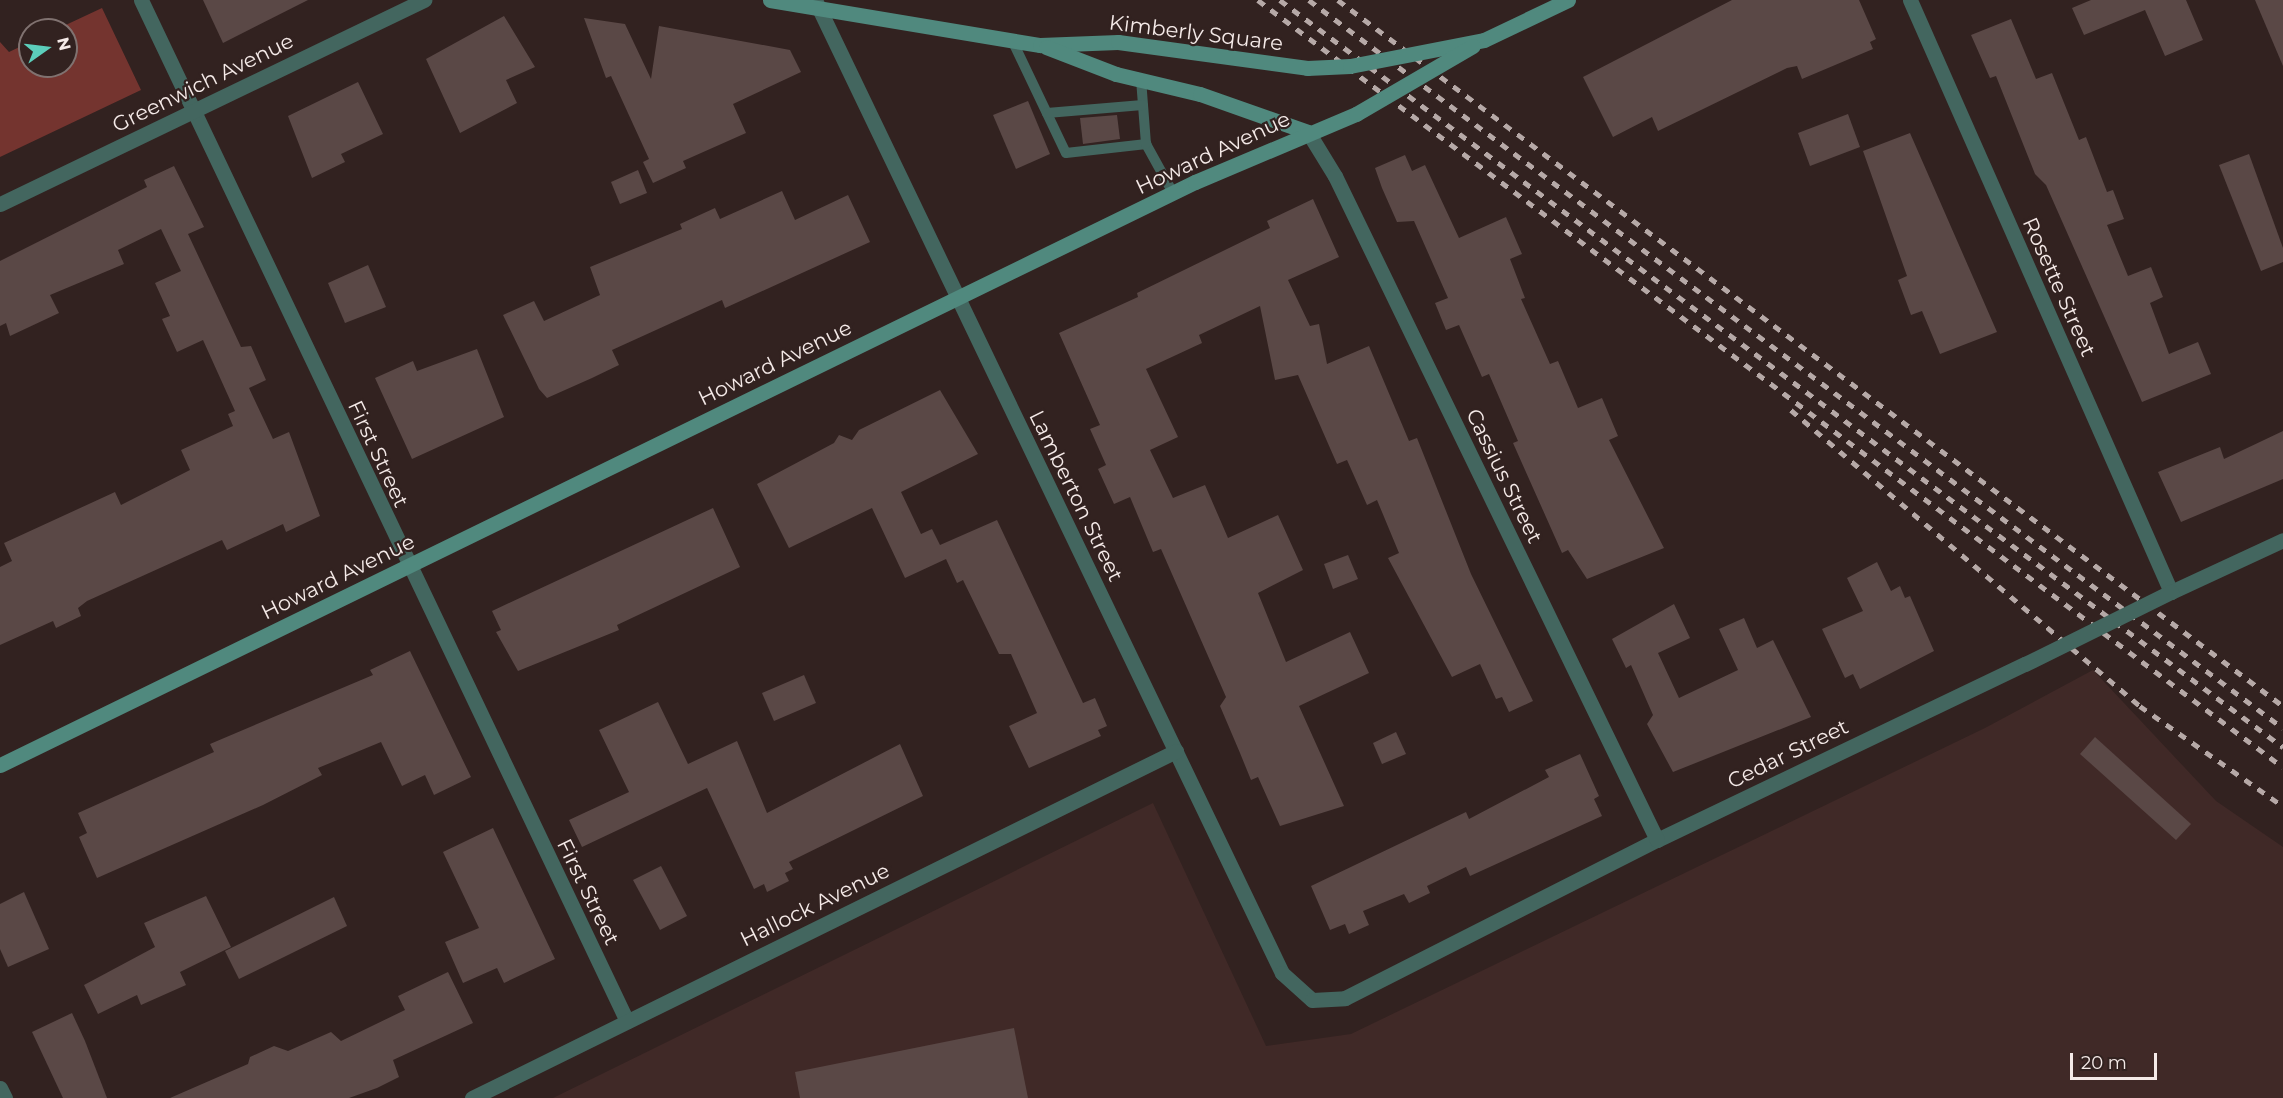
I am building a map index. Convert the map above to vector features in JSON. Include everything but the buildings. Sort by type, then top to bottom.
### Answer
[{"type":"main road","points":[[770,0],[816,4],[1040,45],[1308,132]]},
{"type":"main road","name":"Howard Avenue","points":[[0,765],[1173,193],[1308,132],[1356,114],[1484,40],[1568,0]]},
{"type":"main road","name":"Kimberly Square","points":[[1040,45],[1118,42],[1307,68],[1350,66],[1484,40]]},
{"type":"street","name":"First Street","points":[[141,0],[408,566],[627,1021]]},
{"type":"street","name":"Greenwich Avenue","points":[[0,204],[424,0]]},
{"type":"street","name":"Rosette Street","points":[[1910,0],[2171,587]]},
{"type":"street","name":"Lamberton Street","points":[[816,4],[1282,973],[1312,1000]]},
{"type":"street","name":"Cassius Street","points":[[1308,132],[1335,176],[1657,840]]},
{"type":"street","name":"Cedar Street","points":[[1312,1000],[1345,998],[1657,840],[2025,664],[2171,587],[2283,540]]},
{"type":"street","name":"Hallock Avenue","points":[[472,1098],[1176,751]]},
{"type":"street","points":[[0,1088],[5,1098]]},
{"type":"lane","points":[[1012,40],[1066,153],[1146,144]]},
{"type":"lane","points":[[1141,79],[1146,144],[1173,193]]},
{"type":"lane","points":[[1047,113],[1143,105]]},
{"type":"shaded area","points":[[102,8],[141,90],[0,157],[0,42],[9,52],[18,48],[18,78],[78,78],[78,19]]},
{"type":"shaded area","points":[[2093,670],[2216,801],[2283,847],[2283,1098],[553,1098],[1153,803],[1266,1046],[1351,1034],[1985,728]]},
{"type":"railway","points":[[1258,0],[2283,767]]},
{"type":"railway","points":[[1280,0],[2283,747]]},
{"type":"railway","points":[[1309,0],[2283,728]]},
{"type":"railway","points":[[1338,0],[2283,706]]},
{"type":"railway","points":[[1791,410],[2140,706],[2283,806]]}]
